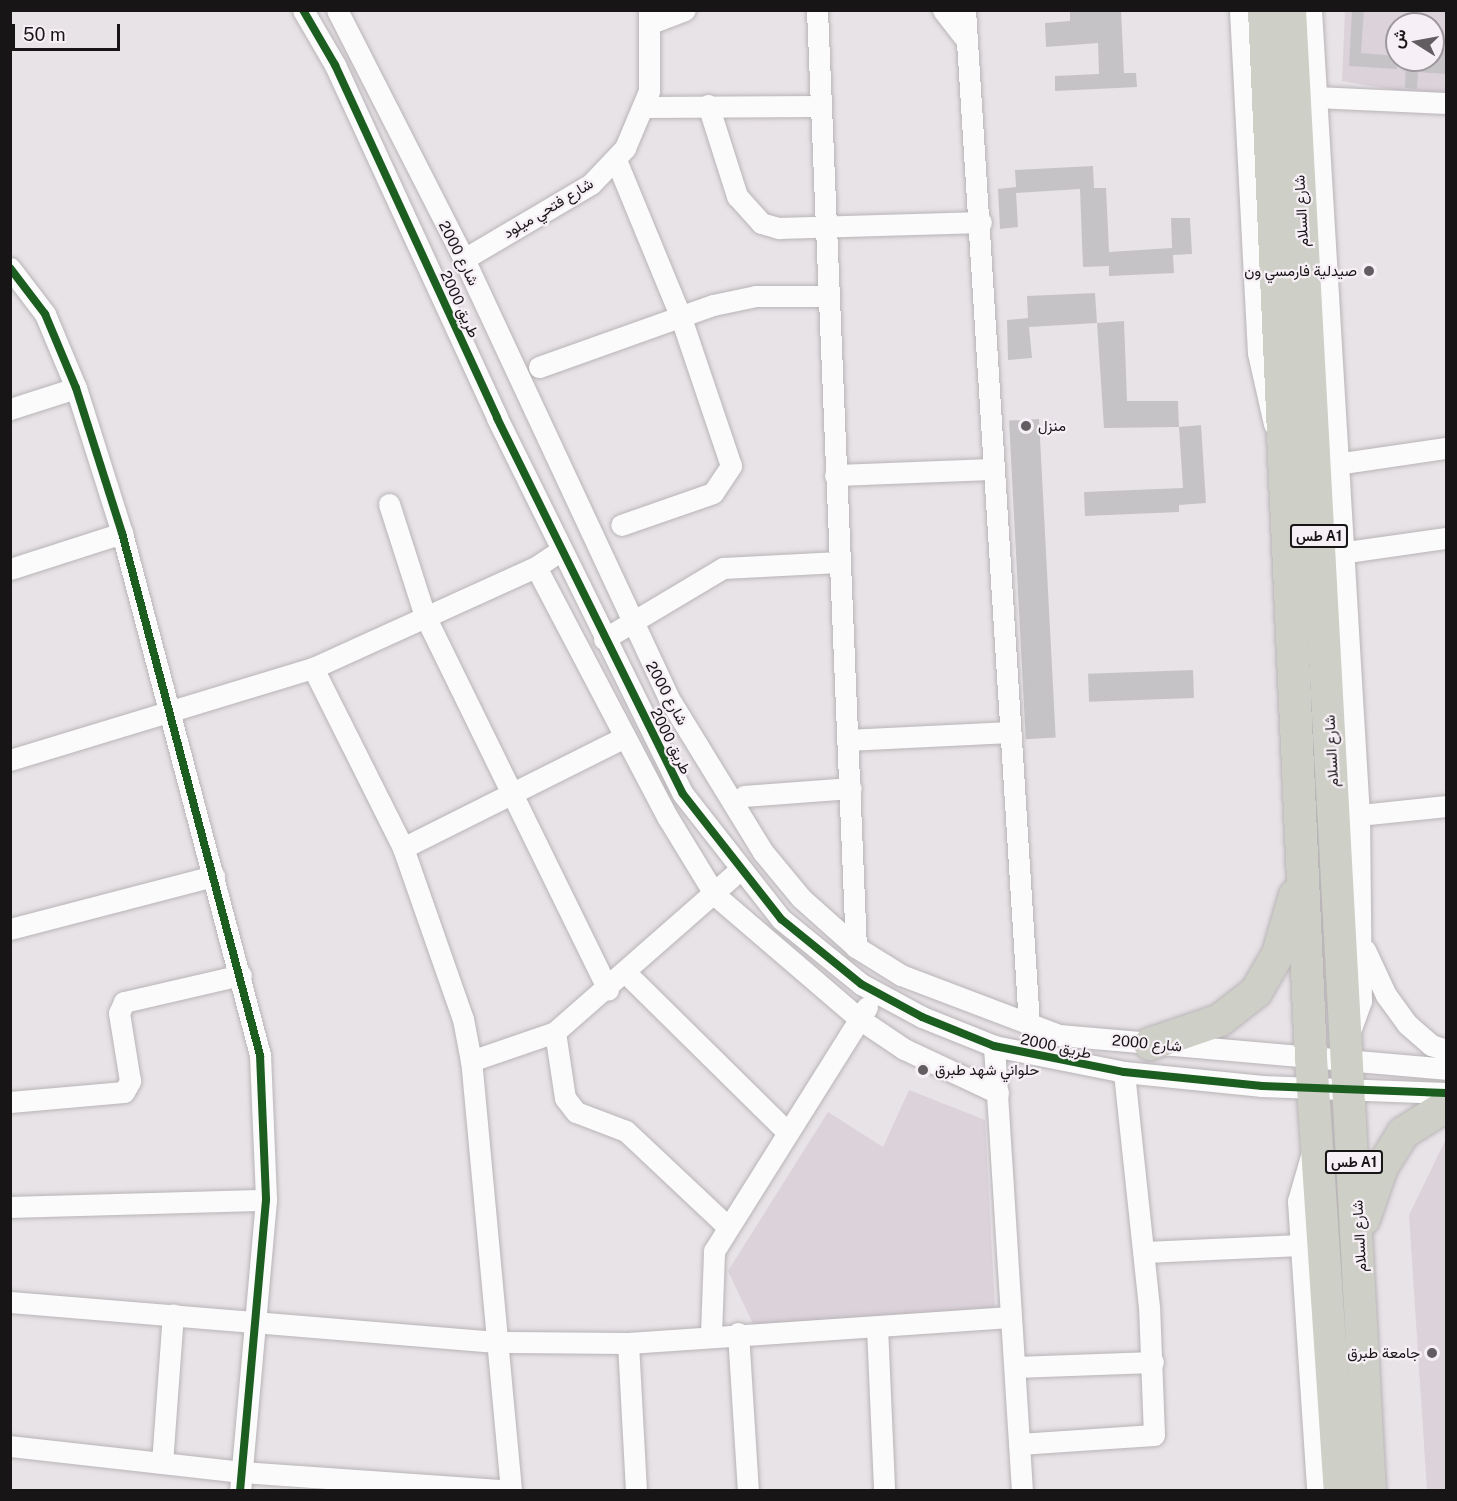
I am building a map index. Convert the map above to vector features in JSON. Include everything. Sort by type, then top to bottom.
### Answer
[{"type":"highway","name":"شارع السلام","points":[[1264,10],[1286,455],[1311,1058],[1340,1491]]},
{"type":"highway","name":"شارع السلام","points":[[1290,10],[1347,1063],[1360,1234],[1370,1491]]},
{"type":"highway","points":[[1150,1044],[1220,1020],[1269,976],[1301,856]]},
{"type":"highway","points":[[1360,1234],[1391,1150],[1420,1119],[1446,1106]]},
{"type":"street","name":"طريق 2000","points":[[303,10],[335,65],[561,550],[683,794],[738,870],[820,955],[875,992],[994,1046],[1125,1072],[1313,1088],[1347,1063]]},
{"type":"street","name":"شارع 2000","points":[[337,10],[411,161],[464,259],[631,626],[763,852],[801,898],[856,947],[901,975],[1059,1035],[1347,1063]]},
{"type":"street","points":[[650,17],[685,10]]},
{"type":"street","points":[[817,10],[826,296],[851,788],[856,947]]},
{"type":"street","points":[[943,10],[967,41]]},
{"type":"street","points":[[965,10],[981,222],[993,469],[1029,1025]]},
{"type":"street","points":[[1240,10],[1258,353],[1268,408],[1286,455]]},
{"type":"street","points":[[1311,10],[1340,553],[1359,815],[1363,944],[1361,1001],[1347,1063]]},
{"type":"street","name":"شارع فتحي ميلود","points":[[464,259],[591,184],[616,160],[645,107],[650,17]]},
{"type":"street","points":[[1315,97],[1446,103]]},
{"type":"street","points":[[708,105],[746,212],[770,226],[824,227],[981,222]]},
{"type":"street","points":[[645,107],[819,106]]},
{"type":"street","points":[[616,160],[680,315],[729,452],[730,472],[713,493],[621,525]]},
{"type":"street","points":[[386,176],[411,161]]},
{"type":"street","points":[[10,268],[45,314],[76,388],[122,533],[241,975],[260,1055],[266,1200],[240,1481]]},
{"type":"street","points":[[539,367],[680,315],[756,296],[826,296]]},
{"type":"street","points":[[10,409],[76,388]]},
{"type":"street","points":[[1336,464],[1446,448]]},
{"type":"street","points":[[835,475],[993,469]]},
{"type":"street","points":[[389,504],[425,616],[510,794],[608,990]]},
{"type":"street","points":[[10,569],[122,533]]},
{"type":"street","points":[[1340,553],[1446,538]]},
{"type":"street","points":[[10,760],[313,668],[536,567],[561,550]]},
{"type":"street","points":[[604,639],[631,626],[723,568],[839,562]]},
{"type":"street","points":[[536,567],[625,737],[715,895],[861,1020],[904,1049],[998,1093]]},
{"type":"street","points":[[313,668],[403,848],[463,1019],[471,1061],[499,1342],[511,1491]]},
{"type":"street","points":[[847,740],[1010,732]]},
{"type":"street","points":[[403,848],[625,737]]},
{"type":"street","points":[[744,796],[851,788]]},
{"type":"street","points":[[1359,815],[1446,806]]},
{"type":"street","points":[[471,1061],[555,1032],[608,990],[715,895],[738,870]]},
{"type":"street","points":[[10,929],[214,876]]},
{"type":"street","points":[[1363,944],[1386,995],[1407,1024],[1431,1045],[1446,1050]]},
{"type":"street","points":[[626,973],[786,1131]]},
{"type":"street","points":[[10,1102],[124,1092],[130,1081],[118,1013],[124,1002],[241,975]]},
{"type":"street","points":[[711,1334],[711,1266],[728,1227],[786,1131],[861,1020],[875,992]]},
{"type":"street","points":[[555,1032],[565,1098],[576,1112],[626,1131],[728,1227]]},
{"type":"street","points":[[994,1046],[1022,1491]]},
{"type":"street","points":[[1347,1063],[1446,1069]]},
{"type":"street","points":[[1347,1063],[1446,1093]]},
{"type":"street","points":[[1019,1444],[1154,1435],[1152,1362],[1144,1252],[1125,1072]]},
{"type":"street","points":[[1317,1140],[1301,1179],[1301,1245],[1317,1491]]},
{"type":"street","points":[[10,1207],[266,1200]]},
{"type":"street","points":[[1144,1252],[1301,1245]]},
{"type":"street","points":[[10,1302],[254,1320],[499,1342],[628,1343],[711,1334],[877,1327],[1010,1317]]},
{"type":"street","points":[[162,1463],[173,1314]]},
{"type":"street","points":[[877,1327],[884,1491]]},
{"type":"street","points":[[738,1333],[748,1491]]},
{"type":"street","points":[[628,1343],[636,1491]]},
{"type":"street","points":[[1015,1367],[1152,1362]]},
{"type":"street","points":[[10,1446],[162,1463],[240,1481],[500,1491]]},
{"type":"shaded area","points":[[1345,11],[1446,11],[1446,99],[1342,81]]},
{"type":"shaded area","points":[[909,1090],[985,1120],[995,1308],[757,1332],[728,1271],[828,1112],[883,1147]]},
{"type":"shaded area","name":"جامعة طبرق","points":[[1446,1139],[1446,1490],[1427,1490],[1409,1215]]},
{"type":"building","points":[[1070,10],[1121,10],[1124,73],[1136,73],[1137,87],[1055,91],[1055,76],[1099,74],[1098,43],[1046,47],[1045,23],[1070,21]]},
{"type":"building","points":[[1352,10],[1364,10],[1361,53],[1385,55],[1385,68],[1349,66]]},
{"type":"building","points":[[1445,49],[1446,74],[1418,72],[1445,72]]},
{"type":"building","points":[[1406,72],[1418,72],[1417,89],[1405,88]]},
{"type":"building","points":[[1093,166],[1094,188],[1106,188],[1109,252],[1172,248],[1171,218],[1190,218],[1192,254],[1173,255],[1174,273],[1109,276],[1109,266],[1083,267],[1080,189],[1016,193],[1018,227],[1000,229],[998,189],[1016,187],[1015,170]]},
{"type":"building","points":[[1095,293],[1097,323],[1029,327],[1032,358],[1008,360],[1007,320],[1028,318],[1027,296]]},
{"type":"building","points":[[1124,321],[1127,401],[1178,401],[1179,427],[1104,428],[1097,323]]},
{"type":"building","points":[[1039,419],[1056,738],[1026,739],[1009,421]]},
{"type":"building","points":[[1201,425],[1206,503],[1179,505],[1179,512],[1085,516],[1084,492],[1183,488],[1179,427]]},
{"type":"building","points":[[1193,670],[1194,698],[1089,702],[1088,674]]},
{"type":"cycle path","points":[[303,10],[335,65],[497,418],[683,794],[781,919],[861,984],[922,1017],[994,1046],[1124,1072],[1262,1086],[1446,1093]]},
{"type":"cycle path","points":[[10,268],[45,314],[76,388],[122,533],[260,1055],[266,1200],[240,1490]]},
{"type":"place","name":"صيدلية فارمسي ون","points":[[1369,271]]},
{"type":"place","name":"منزل","points":[[1026,426]]},
{"type":"place","name":"حلواني شهد طبرق","points":[[923,1070]]},
{"type":"place","name":"جامعة طبرق","points":[[1432,1353]]}]
